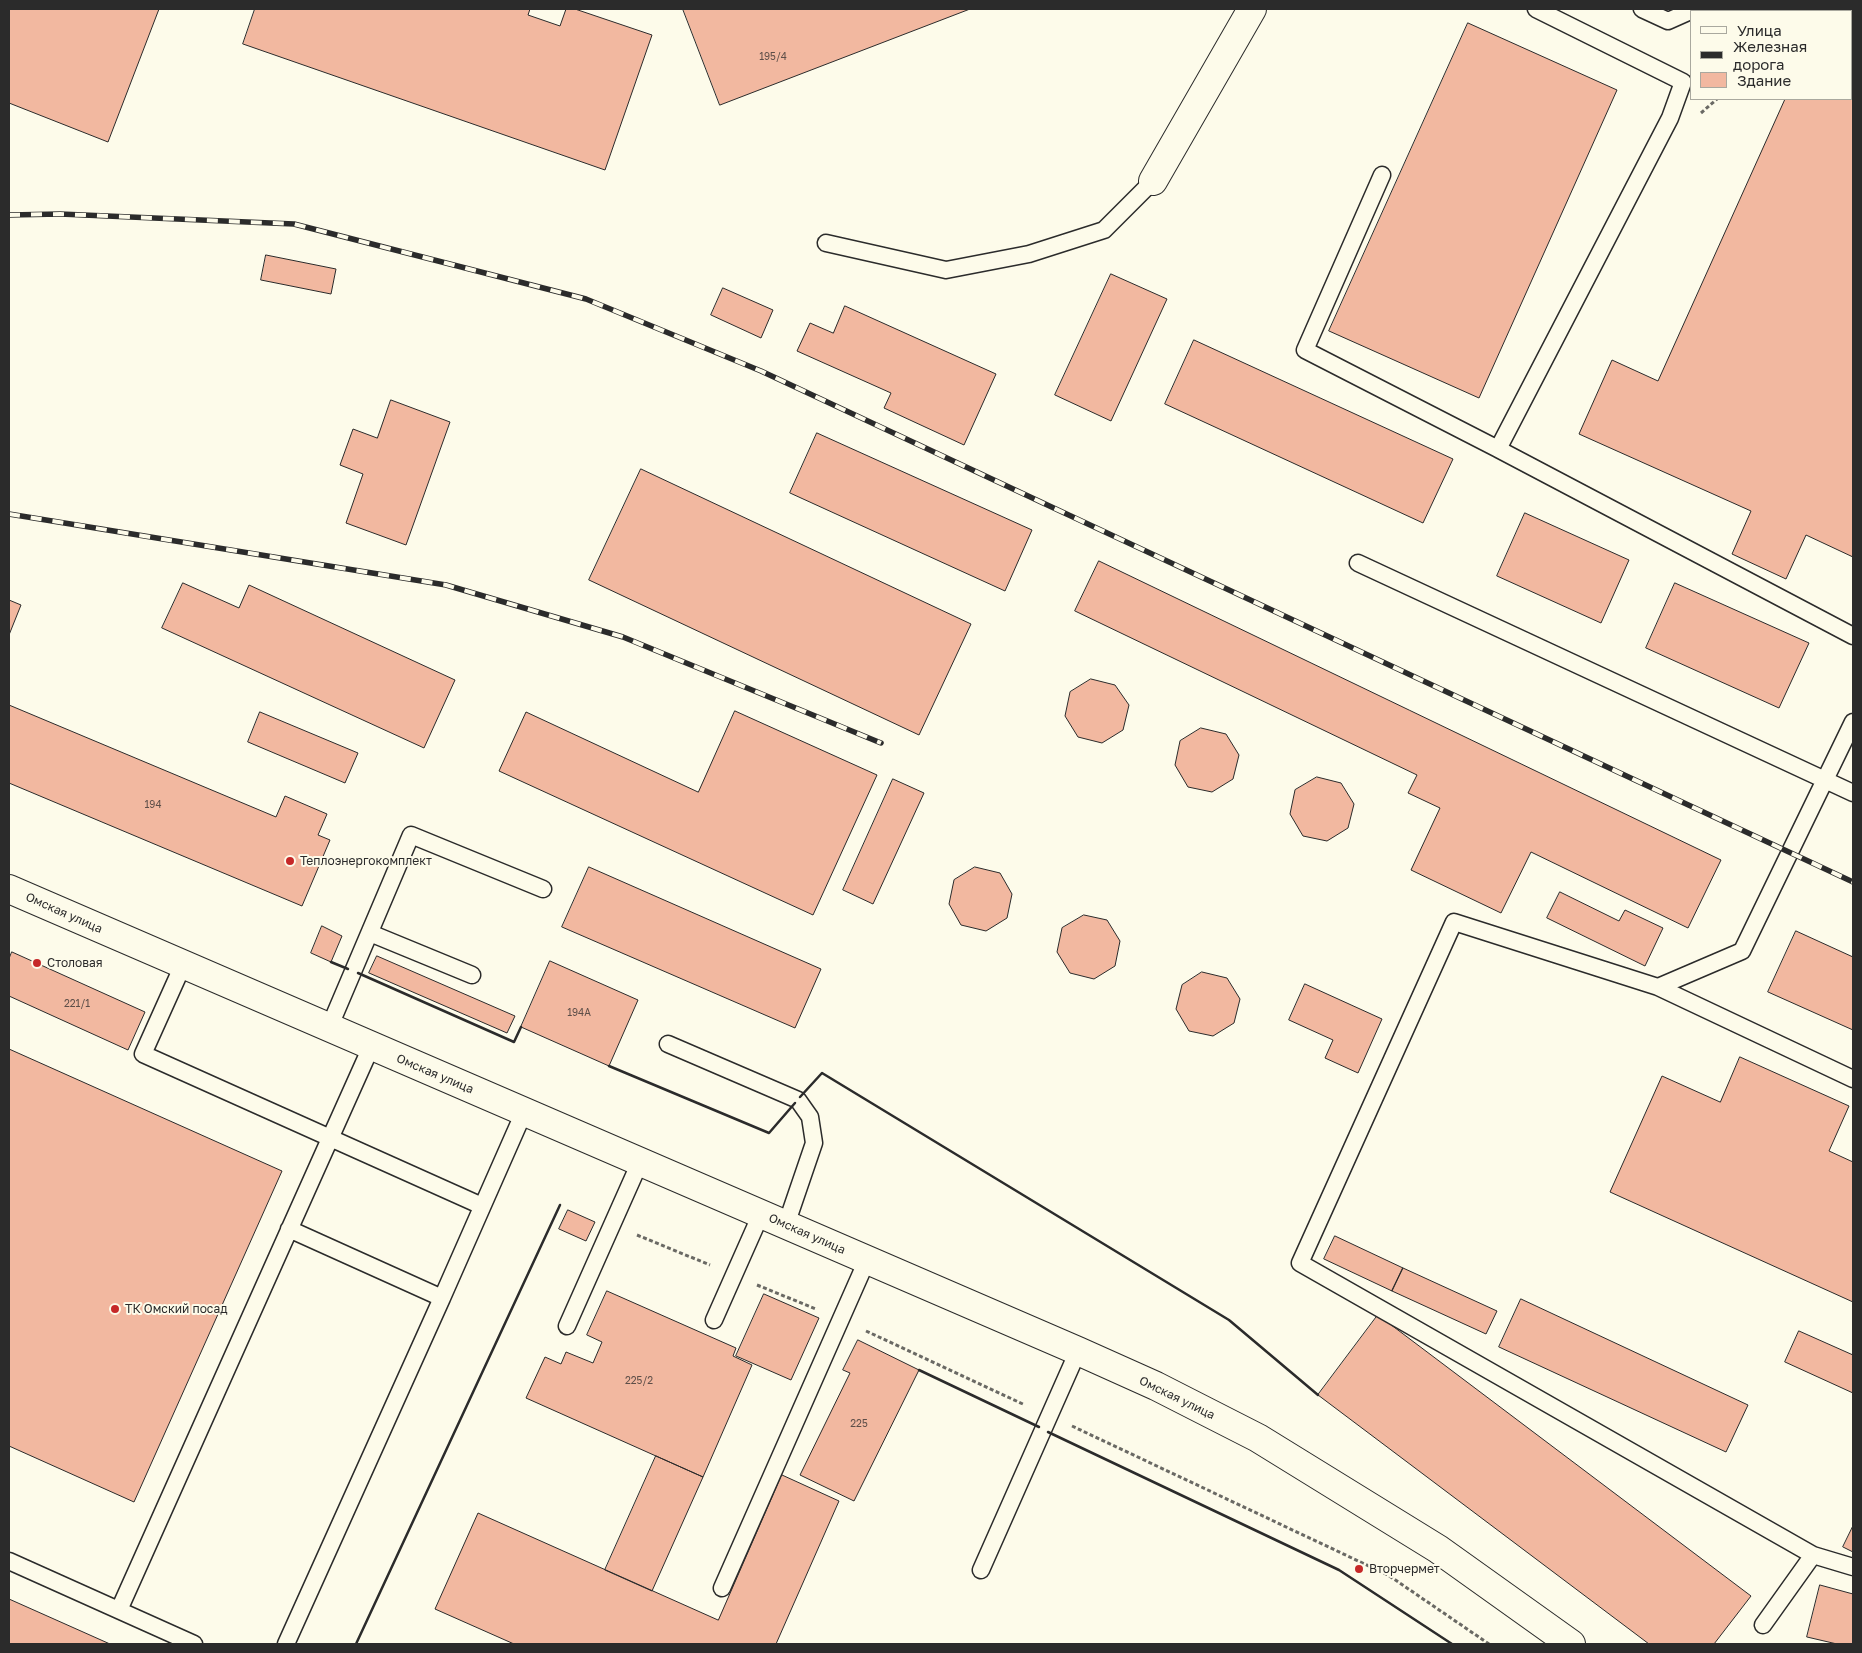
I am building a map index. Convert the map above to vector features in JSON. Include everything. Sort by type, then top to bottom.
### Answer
[{"type":"street","points":[[1153,181],[1252,9]]},
{"type":"street","name":"Омская улица","points":[[9,889],[1156,1386],[1258,1438],[1438,1550],[1571,1644]]},
{"type":"lane","points":[[1498,449],[1670,118],[1683,82],[1536,9]]},
{"type":"lane","points":[[1642,9],[1668,21],[1690,11]]},
{"type":"lane","points":[[1382,175],[1305,350],[1498,449],[1853,636]]},
{"type":"lane","points":[[826,243],[946,270],[1029,254],[1104,230],[1153,181]]},
{"type":"lane","points":[[1358,563],[1853,793]]},
{"type":"lane","points":[[1658,987],[1742,951],[1853,722]]},
{"type":"lane","points":[[329,1028],[412,835],[543,890]]},
{"type":"lane","points":[[1853,1079],[1658,987],[1454,922],[1300,1264],[1813,1555],[1853,1567]]},
{"type":"lane","points":[[370,933],[472,975]]},
{"type":"lane","points":[[183,965],[143,1054],[482,1206]]},
{"type":"lane","points":[[668,1044],[798,1100],[810,1117],[814,1143],[786,1225]]},
{"type":"lane","points":[[118,1610],[371,1047]]},
{"type":"lane","points":[[286,1644],[524,1112]]},
{"type":"lane","points":[[567,1326],[640,1162]]},
{"type":"lane","points":[[714,1320],[761,1214]]},
{"type":"lane","points":[[289,1229],[442,1298]]},
{"type":"lane","points":[[722,1588],[867,1260]]},
{"type":"lane","points":[[981,1570],[1078,1351]]},
{"type":"lane","points":[[1763,1625],[1813,1555]]},
{"type":"lane","points":[[9,1561],[194,1644]]},
{"type":"building","points":[[9,9],[159,9],[108,142],[9,103]]},
{"type":"building","points":[[255,9],[530,9],[528,15],[560,26],[566,9],[575,9],[652,35],[605,170],[243,44]]},
{"type":"building","points":[[683,9],[970,9],[720,105]]},
{"type":"building","points":[[1853,14],[1853,557],[1806,535],[1786,579],[1732,554],[1751,511],[1579,434],[1612,360],[1658,381],[1785,100],[1852,100]]},
{"type":"building","points":[[1468,23],[1617,90],[1479,398],[1329,331]]},
{"type":"building","points":[[266,255],[336,269],[331,294],[261,280]]},
{"type":"building","points":[[1111,274],[1167,299],[1111,421],[1055,395]]},
{"type":"building","points":[[723,288],[773,310],[761,338],[711,315]]},
{"type":"building","points":[[845,306],[996,374],[964,445],[884,408],[891,393],[797,351],[810,323],[833,333]]},
{"type":"building","points":[[1194,340],[1453,459],[1423,523],[1165,404]]},
{"type":"building","points":[[391,400],[450,422],[406,545],[346,523],[363,474],[340,465],[353,429],[377,438]]},
{"type":"building","points":[[817,433],[1032,530],[1005,591],[790,493]]},
{"type":"building","points":[[641,469],[971,624],[919,735],[589,580]]},
{"type":"building","points":[[1525,513],[1629,560],[1601,623],[1497,576]]},
{"type":"building","points":[[1099,561],[1721,860],[1688,928],[1531,852],[1501,913],[1411,870],[1440,808],[1408,793],[1417,775],[1075,611]]},
{"type":"building","points":[[183,583],[239,608],[249,585],[455,680],[424,748],[162,628]]},
{"type":"building","points":[[1675,583],[1809,643],[1779,708],[1646,648]]},
{"type":"building","points":[[9,600],[21,605],[9,635]]},
{"type":"building","points":[[1091,679],[1115,685],[1129,705],[1123,730],[1102,743],[1078,737],[1065,716],[1070,692]]},
{"type":"building","points":[[9,705],[276,817],[285,796],[327,814],[318,835],[330,840],[302,906],[9,783]]},
{"type":"building","points":[[735,711],[877,775],[813,915],[499,771],[526,712],[698,792]]},
{"type":"building","points":[[260,712],[358,753],[345,783],[248,742]]},
{"type":"building","points":[[1201,728],[1226,734],[1239,755],[1233,779],[1212,792],[1188,787],[1175,765],[1180,741]]},
{"type":"building","points":[[1317,777],[1341,783],[1354,804],[1348,828],[1327,841],[1303,836],[1290,814],[1295,790]]},
{"type":"building","points":[[893,779],[924,793],[873,904],[843,890]]},
{"type":"building","points":[[589,867],[821,969],[795,1028],[562,927]]},
{"type":"building","points":[[975,867],[1000,873],[1012,894],[1007,918],[986,931],[961,925],[949,904],[954,880]]},
{"type":"building","points":[[1560,892],[1619,921],[1625,910],[1663,928],[1645,966],[1547,918]]},
{"type":"building","points":[[1084,915],[1107,920],[1120,941],[1115,966],[1094,979],[1070,973],[1057,952],[1062,928]]},
{"type":"building","points":[[322,926],[342,936],[331,962],[311,953]]},
{"type":"building","points":[[1796,931],[1853,957],[1853,1030],[1768,992]]},
{"type":"building","points":[[12,952],[145,1012],[128,1050],[9,996],[9,959]]},
{"type":"building","points":[[377,956],[515,1016],[507,1033],[369,973]]},
{"type":"building","points":[[550,961],[638,1000],[609,1066],[521,1027]]},
{"type":"building","points":[[1202,972],[1227,978],[1240,999],[1234,1023],[1213,1036],[1189,1031],[1176,1009],[1182,985]]},
{"type":"building","points":[[1305,984],[1382,1019],[1358,1073],[1325,1058],[1333,1040],[1289,1020]]},
{"type":"building","name":"ТК Омский посад","points":[[9,1049],[282,1171],[134,1502],[9,1446]]},
{"type":"building","points":[[1740,1057],[1849,1106],[1829,1151],[1853,1162],[1853,1302],[1610,1192],[1662,1076],[1720,1102]]},
{"type":"building","points":[[568,1210],[595,1222],[586,1241],[559,1229]]},
{"type":"building","points":[[1335,1236],[1403,1268],[1392,1291],[1324,1259]]},
{"type":"building","points":[[1403,1268],[1497,1311],[1486,1334],[1392,1291]]},
{"type":"building","points":[[607,1291],[736,1348],[733,1356],[752,1365],[703,1477],[526,1398],[545,1357],[561,1364],[566,1352],[593,1363],[602,1342],[587,1335]]},
{"type":"building","points":[[764,1294],[819,1318],[791,1380],[736,1356]]},
{"type":"building","points":[[1521,1299],[1748,1405],[1726,1452],[1499,1347]]},
{"type":"building","points":[[1378,1315],[1751,1596],[1714,1644],[1649,1644],[1318,1395]]},
{"type":"building","points":[[1799,1331],[1853,1355],[1853,1393],[1785,1362]]},
{"type":"building","points":[[858,1340],[919,1370],[854,1501],[800,1475],[850,1373],[843,1370]]},
{"type":"building","points":[[656,1456],[703,1477],[652,1591],[605,1570]]},
{"type":"building","points":[[782,1475],[839,1501],[776,1644],[514,1644],[435,1609],[478,1513],[718,1620]]},
{"type":"building","points":[[1853,1526],[1853,1552],[1843,1547]]},
{"type":"building","points":[[1820,1585],[1853,1594],[1853,1644],[1837,1644],[1807,1637]]},
{"type":"building","points":[[9,1599],[110,1644],[9,1644]]},
{"type":"railway","points":[[9,215],[60,214],[294,224],[586,299],[761,371],[1853,882]]},
{"type":"railway","points":[[9,514],[446,585],[623,637],[881,743]]},
{"type":"wall","points":[[331,962],[348,969]]},
{"type":"wall","points":[[358,973],[514,1042],[521,1027]]},
{"type":"wall","points":[[609,1066],[769,1133],[795,1103]]},
{"type":"wall","points":[[800,1097],[822,1073],[1229,1320],[1318,1395]]},
{"type":"wall","points":[[356,1644],[560,1205]]},
{"type":"wall","points":[[919,1370],[1039,1427]]},
{"type":"wall","points":[[1048,1432],[1339,1570],[1452,1644]]},
{"type":"place","name":"Теплоэнергокомплект","points":[[290,861]]},
{"type":"place","name":"Столовая","points":[[37,963]]},
{"type":"place","name":"ТК Омский посад","points":[[115,1309]]},
{"type":"place","name":"Вторчермет","points":[[1359,1569]]}]
